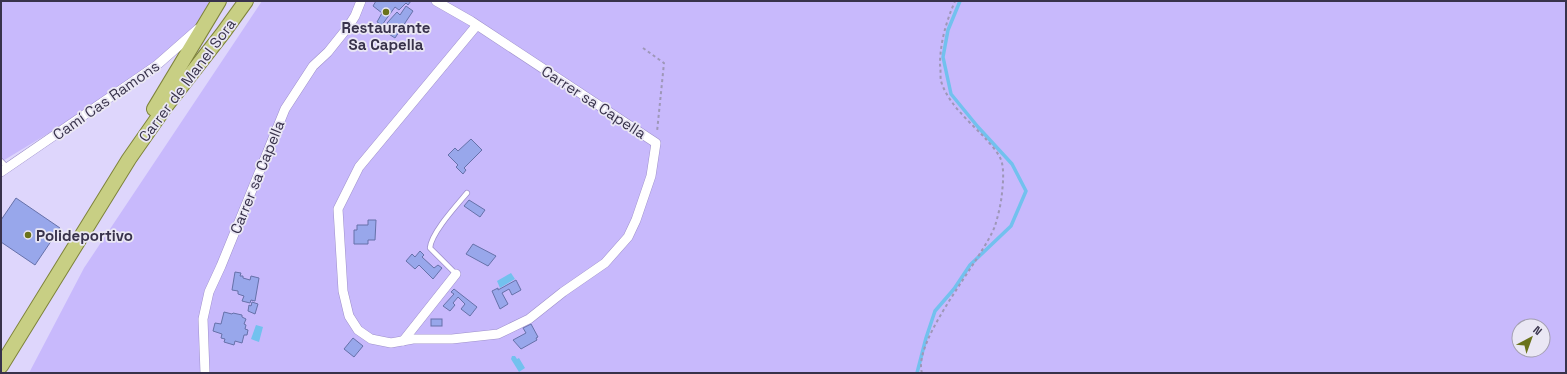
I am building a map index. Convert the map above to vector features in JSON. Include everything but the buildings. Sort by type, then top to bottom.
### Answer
[{"type":"main road","name":"Carrer de Manel Sora","points":[[128,159],[158,101],[219,1]]},
{"type":"main road","name":"Carrer de Manel Sora","points":[[1,366],[128,159],[166,106],[223,34],[246,1]]},
{"type":"street","name":"Carrer sa Capella","points":[[205,373],[204,319],[209,292],[285,109],[313,66],[328,52],[348,27],[355,16],[361,1]]},
{"type":"street","name":"Carrer sa Capella","points":[[436,1],[476,25],[656,143],[651,176],[636,220],[628,238],[605,263],[563,292],[529,319],[498,334],[452,340],[413,339],[391,343],[371,339],[358,330],[349,316],[343,291],[338,209],[359,167],[476,25]]},
{"type":"street","name":"Camí Cas Ramons","points":[[4,170],[157,65],[207,21]]},
{"type":"street","points":[[403,341],[456,274]]},
{"type":"lane","points":[[1,161],[4,170]]},
{"type":"lane","points":[[456,274],[430,248],[430,242],[450,213],[467,193]]},
{"type":"path","points":[[922,373],[920,367],[923,353],[936,322],[969,270],[994,226],[1001,200],[1004,177],[1002,161],[992,146],[952,103],[941,80],[940,49],[948,17],[955,1]]},
{"type":"path","points":[[643,48],[664,63],[656,143]]},
{"type":"shaded area","points":[[1,1],[217,1],[202,25],[125,87],[1,162]]},
{"type":"shaded area","points":[[262,1],[1566,1],[1566,373],[29,373],[84,268]]},
{"type":"water","points":[[511,273],[515,279],[500,288],[497,281]]},
{"type":"water","points":[[256,325],[263,327],[259,342],[251,339]]},
{"type":"water","points":[[512,356],[515,356],[517,359],[519,358],[525,368],[519,372],[511,359]]},
{"type":"waterway","points":[[917,373],[935,311],[954,289],[970,265],[1011,226],[1026,191],[1012,164],[978,127],[951,94],[943,57],[948,30],[960,1]]},
{"type":"place","name":"Restaurante Sa Capella","points":[[386,12]]},
{"type":"place","name":"Polideportivo","points":[[28,235]]}]
